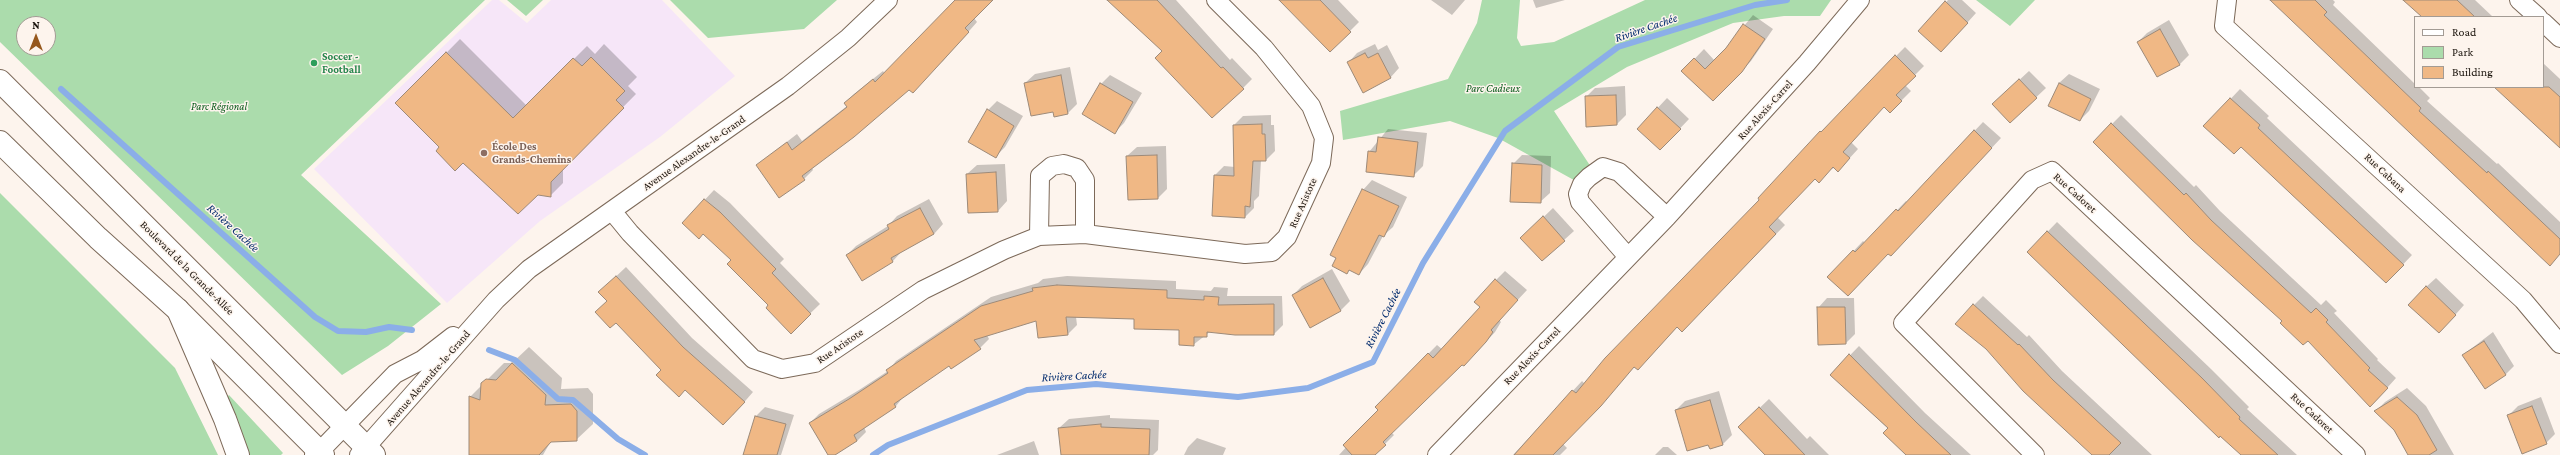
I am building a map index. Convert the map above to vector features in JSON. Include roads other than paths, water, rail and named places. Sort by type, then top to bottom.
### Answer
[{"type":"main road","name":"Boulevard de la Grande-Allée","points":[[0,82],[346,426],[366,452]]},
{"type":"main road","points":[[0,142],[98,238],[178,310],[320,454]]},
{"type":"main road","points":[[178,310],[225,419],[238,455]]},
{"type":"street","name":"Avenue Alexandre-le-Grand","points":[[320,454],[395,374],[431,354],[496,300],[529,269],[788,86],[848,38],[888,0]]},
{"type":"street","name":"Rue Aristote","points":[[612,211],[630,233],[753,359],[782,369],[815,363],[923,290],[1004,250],[1038,236],[1085,234],[1245,254],[1272,252],[1287,237],[1321,163],[1324,138],[1311,106],[1264,48],[1216,0]]},
{"type":"street","name":"Rue Alexis-Carrel","points":[[1437,455],[1667,217],[1807,63],[1860,0]]},
{"type":"street","name":"Rue Cabana","points":[[2227,0],[2224,26],[2523,300],[2560,344]]},
{"type":"street","points":[[2519,0],[2537,16]]},
{"type":"street","points":[[2544,23],[2560,38]]},
{"type":"street","points":[[1038,236],[1040,176],[1052,166],[1064,164],[1077,168],[1085,180],[1085,234]]},
{"type":"street","points":[[1628,257],[1580,202],[1578,194],[1582,184],[1588,177],[1603,166],[1615,170],[1667,217]]},
{"type":"street","name":"Rue Cadoret","points":[[2035,455],[1903,323],[2032,180],[2052,171],[2356,455]]},
{"type":"street","name":"Avenue Alexandre-le-Grand","points":[[366,452],[496,300]]},
{"type":"waterway","name":"Rivière Cachée","points":[[873,455],[888,445],[1027,390],[1096,384],[1238,397],[1308,388],[1373,362],[1423,263],[1505,131],[1618,47],[1755,5],[1787,0]]},
{"type":"waterway","name":"Rivière Cachée","points":[[61,89],[315,317],[338,331],[366,332],[389,327],[412,330]]},
{"type":"waterway","name":"Rivière Cachée","points":[[489,350],[515,360],[558,399],[573,400],[618,439],[645,455]]},
{"type":"place","name":"Soccer - Football","points":[[314,63]]},
{"type":"place","name":"École Des Grands-Chemins","points":[[484,153]]},
{"type":"park label","name":"Parc Cadieux","points":[[1493,89]]},
{"type":"park label","name":"Parc Régional","points":[[219,107]]}]
